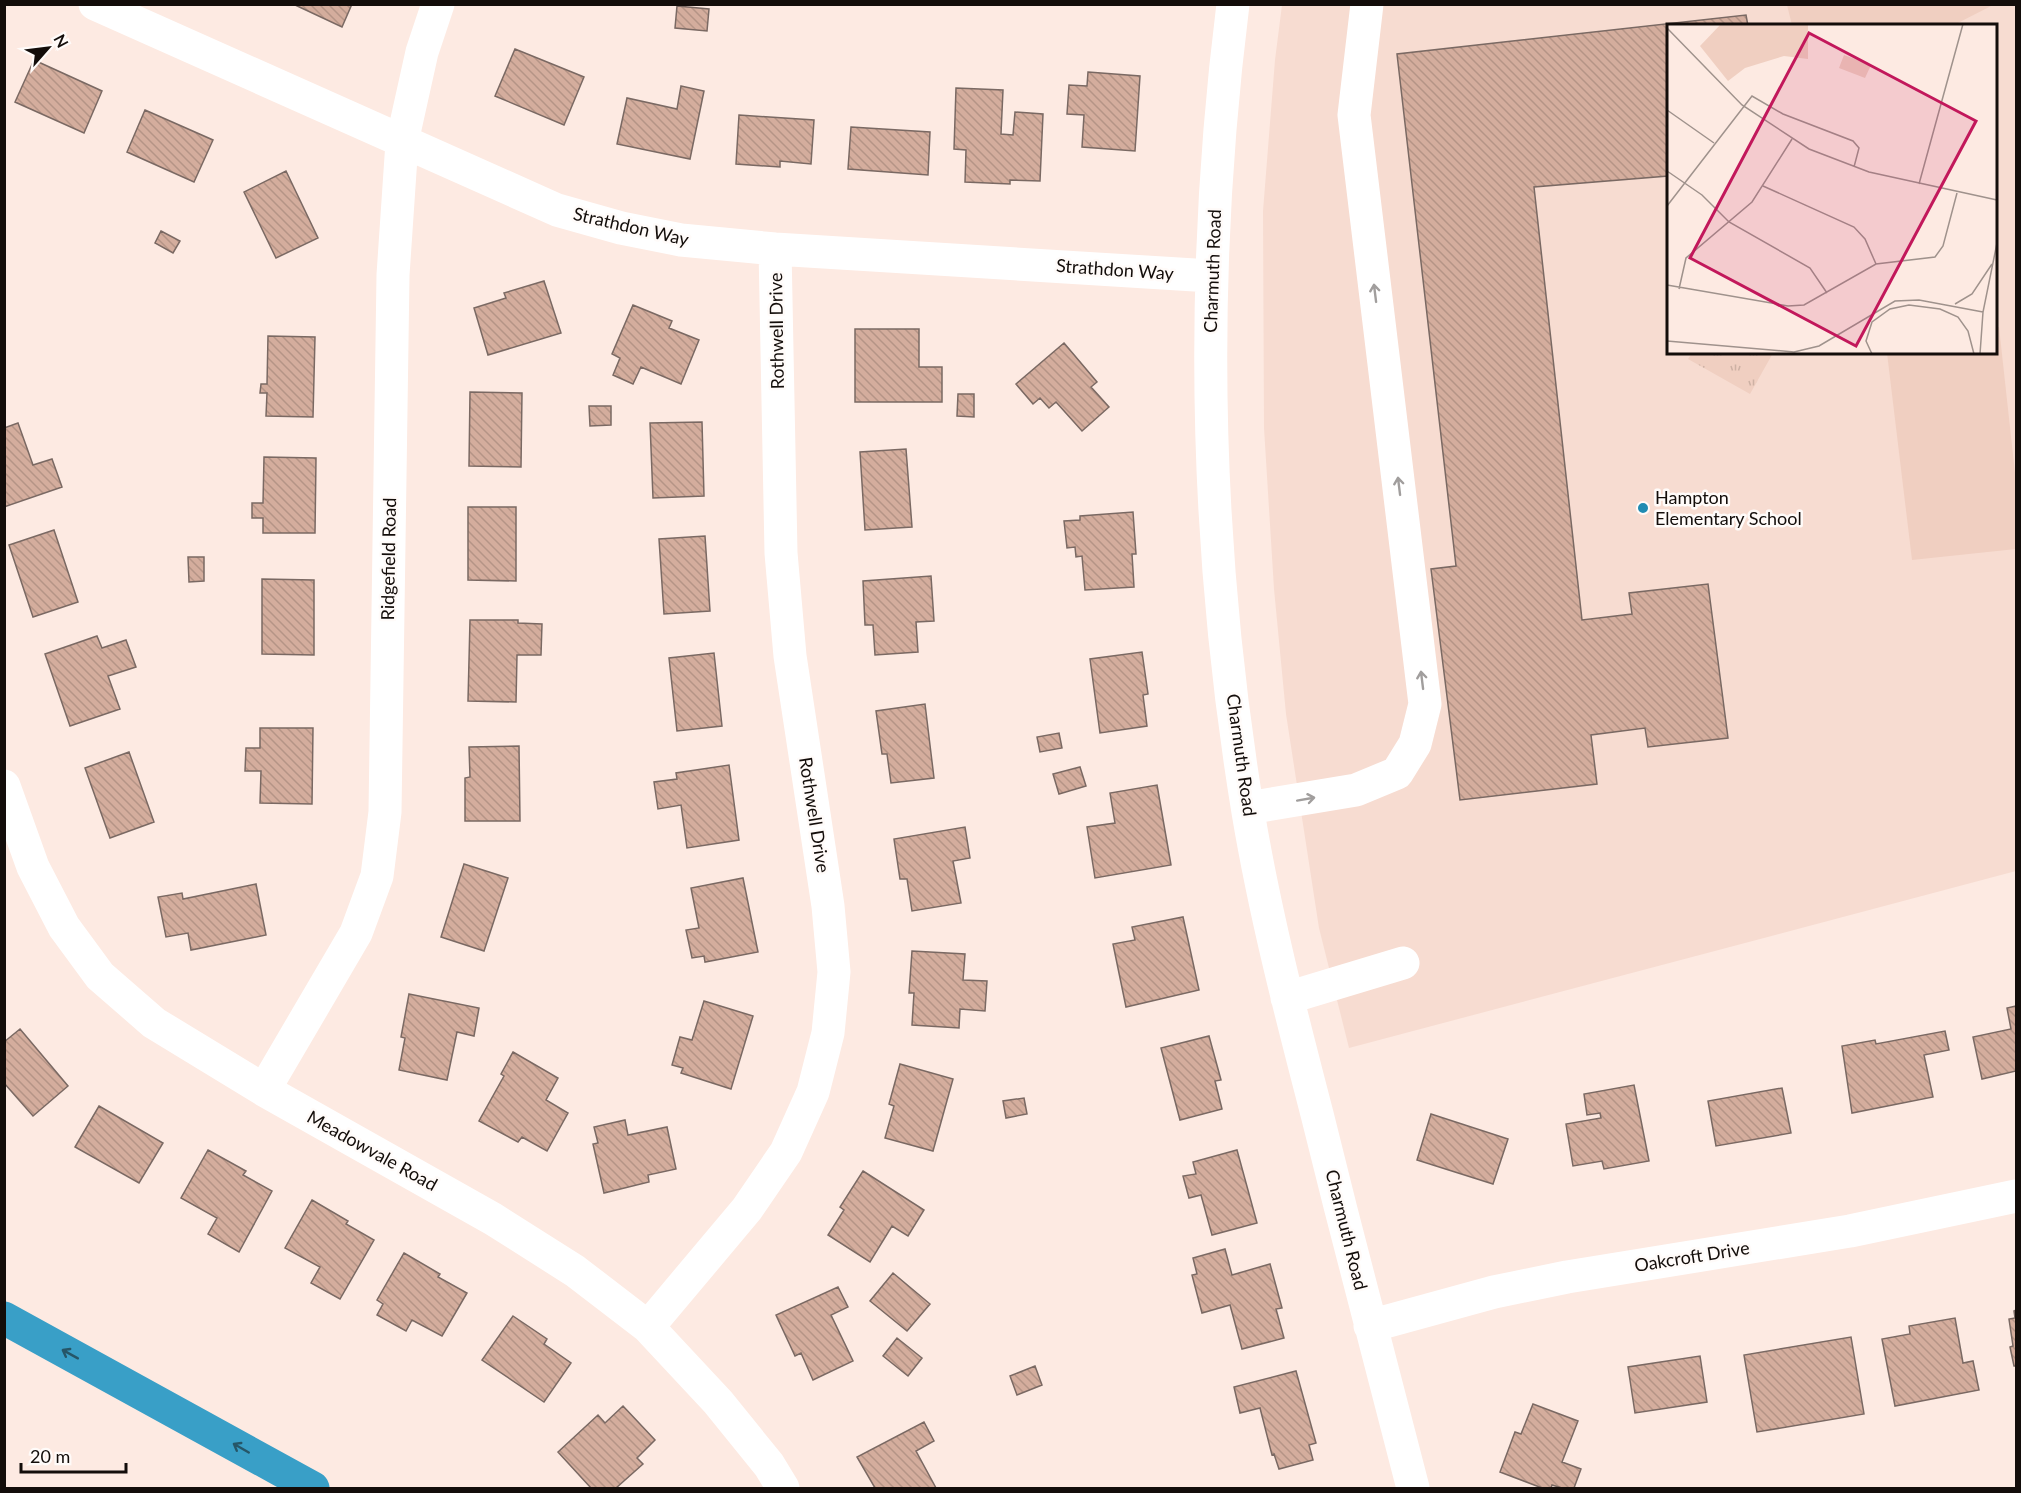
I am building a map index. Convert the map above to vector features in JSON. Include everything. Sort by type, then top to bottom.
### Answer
[{"type":"highway","points":[[4,1318],[215,1432],[313,1488]]},
{"type":"street","name":"Strathdon Way","points":[[95,4],[557,210],[621,228],[681,240],[775,249],[1211,276]]},
{"type":"street","name":"Ridgefield Road","points":[[264,1090],[356,933],[377,876],[385,812],[393,275],[402,142],[422,52],[438,4]]},
{"type":"street","name":"Charmuth Road","points":[[1233,4],[1221,99],[1211,276],[1210,432],[1220,598],[1248,808],[1271,935],[1413,1488]]},
{"type":"street","points":[[1248,808],[1356,790],[1397,773],[1415,744],[1425,705],[1354,116],[1366,4]]},
{"type":"street","name":"Rothwell Drive","points":[[648,1327],[747,1209],[786,1152],[813,1092],[828,1033],[834,972],[828,906],[790,656],[782,553],[775,249]]},
{"type":"street","name":"Meadowvale Road","points":[[4,786],[33,867],[64,927],[100,976],[154,1023],[264,1090],[493,1219],[575,1271],[648,1327],[718,1402],[769,1465],[783,1488]]},
{"type":"street","points":[[1287,998],[1403,963]]},
{"type":"street","name":"Oakcroft Drive","points":[[1370,1326],[1494,1292],[1568,1277],[1850,1231],[2016,1196]]},
{"type":"shaded area","name":"Hampton Elementary School","points":[[1282,5],[2016,5],[2016,871],[1349,1048],[1319,928],[1286,714],[1274,589],[1264,428],[1263,211],[1275,60]]},
{"type":"green space","points":[[1787,4],[1993,5],[1956,24],[1792,24]]},
{"type":"green space","points":[[1997,327],[1999,327],[2016,482],[2016,549],[1912,560],[1887,354],[1997,354]]},
{"type":"green space","points":[[1691,354],[1772,354],[1750,394],[1688,359]]},
{"type":"building","points":[[293,4],[352,4],[342,27]]},
{"type":"building","points":[[677,6],[709,9],[707,31],[675,28]]},
{"type":"building","points":[[1746,15],[1748,24],[1667,24],[1667,176],[1534,187],[1582,620],[1632,614],[1629,593],[1708,584],[1728,738],[1648,747],[1645,728],[1591,735],[1597,784],[1460,800],[1431,569],[1456,566],[1397,54]]},
{"type":"building","points":[[515,49],[584,77],[564,125],[495,96]]},
{"type":"building","points":[[34,60],[102,91],[84,133],[15,102]]},
{"type":"building","points":[[1088,72],[1140,76],[1135,151],[1082,147],[1084,115],[1067,114],[1069,85],[1087,86]]},
{"type":"building","points":[[681,86],[704,91],[690,159],[617,144],[627,98],[677,109]]},
{"type":"building","points":[[956,88],[1003,90],[1001,134],[1013,135],[1015,112],[1043,114],[1040,181],[1010,180],[1010,184],[965,182],[966,150],[954,149]]},
{"type":"building","points":[[145,110],[213,140],[194,182],[127,152]]},
{"type":"building","points":[[739,115],[814,120],[811,164],[780,161],[780,167],[736,164]]},
{"type":"building","points":[[851,127],[930,132],[928,175],[848,169]]},
{"type":"building","points":[[286,171],[318,238],[276,258],[244,192]]},
{"type":"building","points":[[161,231],[180,241],[173,253],[155,243]]},
{"type":"building","points":[[544,281],[561,333],[488,355],[474,308],[506,298],[504,293]]},
{"type":"building","points":[[633,305],[672,321],[669,328],[699,340],[681,384],[641,367],[633,384],[613,375],[620,358],[612,354]]},
{"type":"building","points":[[855,329],[919,329],[919,367],[942,367],[942,402],[855,402]]},
{"type":"building","points":[[268,336],[315,337],[313,417],[266,416],[267,393],[260,393],[261,384],[267,384]]},
{"type":"building","points":[[1064,343],[1097,382],[1091,387],[1109,407],[1082,431],[1056,402],[1049,408],[1040,398],[1033,404],[1016,384]]},
{"type":"building","points":[[470,392],[522,393],[521,467],[469,466]]},
{"type":"building","points":[[958,394],[974,394],[974,417],[957,416]]},
{"type":"building","points":[[589,406],[611,406],[611,425],[590,426]]},
{"type":"building","points":[[702,422],[704,496],[653,498],[650,423]]},
{"type":"building","points":[[18,423],[33,465],[52,459],[62,487],[4,507],[4,428]]},
{"type":"building","points":[[906,449],[912,527],[865,530],[860,452]]},
{"type":"building","points":[[264,457],[316,458],[315,533],[263,533],[263,518],[252,518],[252,503],[263,503]]},
{"type":"building","points":[[468,507],[516,507],[516,581],[468,580]]},
{"type":"building","points":[[1133,512],[1136,554],[1132,554],[1134,587],[1085,590],[1082,556],[1076,557],[1075,547],[1067,548],[1064,521],[1080,520],[1080,516]]},
{"type":"building","points":[[54,530],[78,602],[33,617],[9,545]]},
{"type":"building","points":[[705,536],[710,611],[664,614],[659,539]]},
{"type":"building","points":[[188,557],[204,557],[204,581],[189,582]]},
{"type":"building","points":[[931,576],[934,621],[916,622],[918,652],[875,655],[873,625],[865,625],[863,581]]},
{"type":"building","points":[[262,579],[314,580],[314,655],[262,654]]},
{"type":"building","points":[[470,620],[518,620],[518,623],[542,624],[541,655],[517,655],[516,702],[468,701]]},
{"type":"building","points":[[97,636],[102,648],[126,640],[136,667],[108,676],[120,709],[70,726],[45,654]]},
{"type":"building","points":[[1142,652],[1148,694],[1143,695],[1147,726],[1100,733],[1090,659]]},
{"type":"building","points":[[714,653],[722,726],[677,731],[669,658]]},
{"type":"building","points":[[925,704],[934,778],[891,783],[887,754],[882,754],[876,711]]},
{"type":"building","points":[[260,728],[313,728],[312,804],[260,803],[261,771],[245,771],[246,748],[260,748]]},
{"type":"building","points":[[1059,733],[1062,748],[1040,752],[1037,737]]},
{"type":"building","points":[[519,746],[520,821],[465,821],[465,778],[470,777],[469,747]]},
{"type":"building","points":[[129,752],[154,822],[110,838],[85,768]]},
{"type":"building","points":[[729,765],[739,840],[687,848],[681,805],[658,809],[654,782],[677,779],[676,773]]},
{"type":"building","points":[[1080,767],[1086,786],[1059,794],[1053,774]]},
{"type":"building","points":[[1157,785],[1171,865],[1095,878],[1087,827],[1115,823],[1110,793]]},
{"type":"building","points":[[965,827],[970,858],[953,861],[961,903],[912,911],[907,879],[900,879],[894,839]]},
{"type":"building","points":[[464,864],[508,878],[484,951],[441,937]]},
{"type":"building","points":[[743,878],[758,952],[705,962],[704,956],[692,958],[686,930],[699,928],[691,888]]},
{"type":"building","points":[[256,884],[266,935],[191,950],[188,933],[166,937],[158,897],[182,893],[183,899]]},
{"type":"building","points":[[1183,917],[1199,990],[1126,1007],[1113,944],[1135,940],[1132,927]]},
{"type":"building","points":[[912,951],[965,954],[963,980],[987,981],[985,1011],[960,1009],[959,1028],[912,1025],[914,993],[909,993]]},
{"type":"building","points":[[409,994],[479,1008],[474,1036],[457,1032],[447,1080],[399,1070],[405,1038],[401,1037]]},
{"type":"building","points":[[704,1001],[753,1016],[731,1089],[681,1073],[683,1068],[672,1065],[680,1037],[692,1040]]},
{"type":"building","points":[[2016,1006],[2016,1071],[1982,1079],[1973,1037],[2011,1029],[2007,1008]]},
{"type":"building","points":[[20,1029],[68,1086],[33,1116],[4,1083],[4,1042]]},
{"type":"building","points":[[1945,1031],[1949,1050],[1924,1055],[1933,1097],[1852,1113],[1842,1046],[1875,1040],[1876,1044]]},
{"type":"building","points":[[1209,1036],[1221,1080],[1215,1081],[1222,1109],[1180,1120],[1161,1048]]},
{"type":"building","points":[[513,1052],[558,1078],[546,1100],[568,1113],[547,1151],[522,1137],[518,1142],[479,1121],[504,1076],[501,1074]]},
{"type":"building","points":[[900,1064],[953,1079],[933,1151],[885,1138],[894,1106],[889,1104]]},
{"type":"building","points":[[1634,1085],[1649,1161],[1604,1169],[1602,1161],[1573,1166],[1566,1124],[1601,1118],[1600,1113],[1587,1115],[1584,1094]]},
{"type":"building","points":[[1782,1088],[1791,1133],[1716,1146],[1708,1101]]},
{"type":"building","points":[[1024,1098],[1027,1114],[1006,1118],[1003,1101]]},
{"type":"building","points":[[99,1106],[163,1143],[139,1183],[75,1147]]},
{"type":"building","points":[[1431,1114],[1508,1139],[1493,1184],[1417,1160]]},
{"type":"building","points":[[625,1120],[628,1135],[667,1127],[676,1169],[648,1175],[649,1182],[604,1193],[593,1144],[598,1143],[594,1127]]},
{"type":"building","points":[[208,1150],[246,1171],[243,1175],[272,1191],[239,1252],[208,1234],[217,1218],[181,1198]]},
{"type":"building","points":[[1237,1150],[1257,1223],[1212,1235],[1201,1195],[1189,1198],[1183,1176],[1196,1174],[1193,1162]]},
{"type":"building","points":[[863,1171],[924,1210],[908,1236],[892,1226],[870,1262],[828,1235],[844,1210],[840,1207]]},
{"type":"building","points":[[312,1200],[348,1221],[346,1224],[374,1240],[340,1299],[311,1283],[320,1267],[285,1248]]},
{"type":"building","points":[[1225,1249],[1232,1275],[1270,1264],[1282,1308],[1276,1309],[1284,1338],[1242,1349],[1230,1305],[1202,1313],[1192,1275],[1197,1274],[1193,1258]]},
{"type":"building","points":[[404,1253],[440,1274],[438,1277],[467,1293],[442,1336],[412,1320],[406,1331],[377,1315],[383,1304],[377,1300]]},
{"type":"building","points":[[893,1273],[930,1304],[907,1331],[870,1301]]},
{"type":"building","points":[[838,1287],[848,1307],[831,1315],[853,1361],[813,1380],[801,1353],[795,1356],[776,1315]]},
{"type":"building","points":[[2016,1310],[2016,1366],[2014,1366],[2010,1347],[2013,1346],[2009,1319],[2015,1318],[2014,1311]]},
{"type":"building","points":[[513,1316],[547,1339],[544,1344],[571,1363],[544,1402],[482,1360]]},
{"type":"building","points":[[1955,1318],[1963,1363],[1973,1361],[1979,1390],[1895,1406],[1882,1339],[1910,1334],[1909,1326]]},
{"type":"building","points":[[1851,1337],[1864,1414],[1757,1432],[1744,1355]]},
{"type":"building","points":[[897,1338],[922,1358],[908,1376],[883,1356]]},
{"type":"building","points":[[1700,1356],[1707,1402],[1635,1413],[1628,1367]]},
{"type":"building","points":[[1035,1366],[1042,1385],[1017,1395],[1010,1376]]},
{"type":"building","points":[[1296,1371],[1316,1443],[1309,1445],[1313,1460],[1279,1469],[1274,1454],[1272,1455],[1260,1408],[1240,1413],[1234,1387]]},
{"type":"building","points":[[1533,1404],[1578,1421],[1562,1462],[1581,1469],[1574,1488],[1552,1485],[1551,1488],[1542,1488],[1500,1472],[1515,1432],[1521,1434]]},
{"type":"building","points":[[623,1406],[655,1440],[637,1458],[643,1464],[616,1488],[591,1488],[558,1452],[598,1415],[605,1423]]},
{"type":"building","points":[[924,1422],[934,1441],[916,1451],[936,1488],[875,1488],[857,1457]]},
{"type":"place","name":"Hampton Elementary School","points":[[1643,508]]}]
